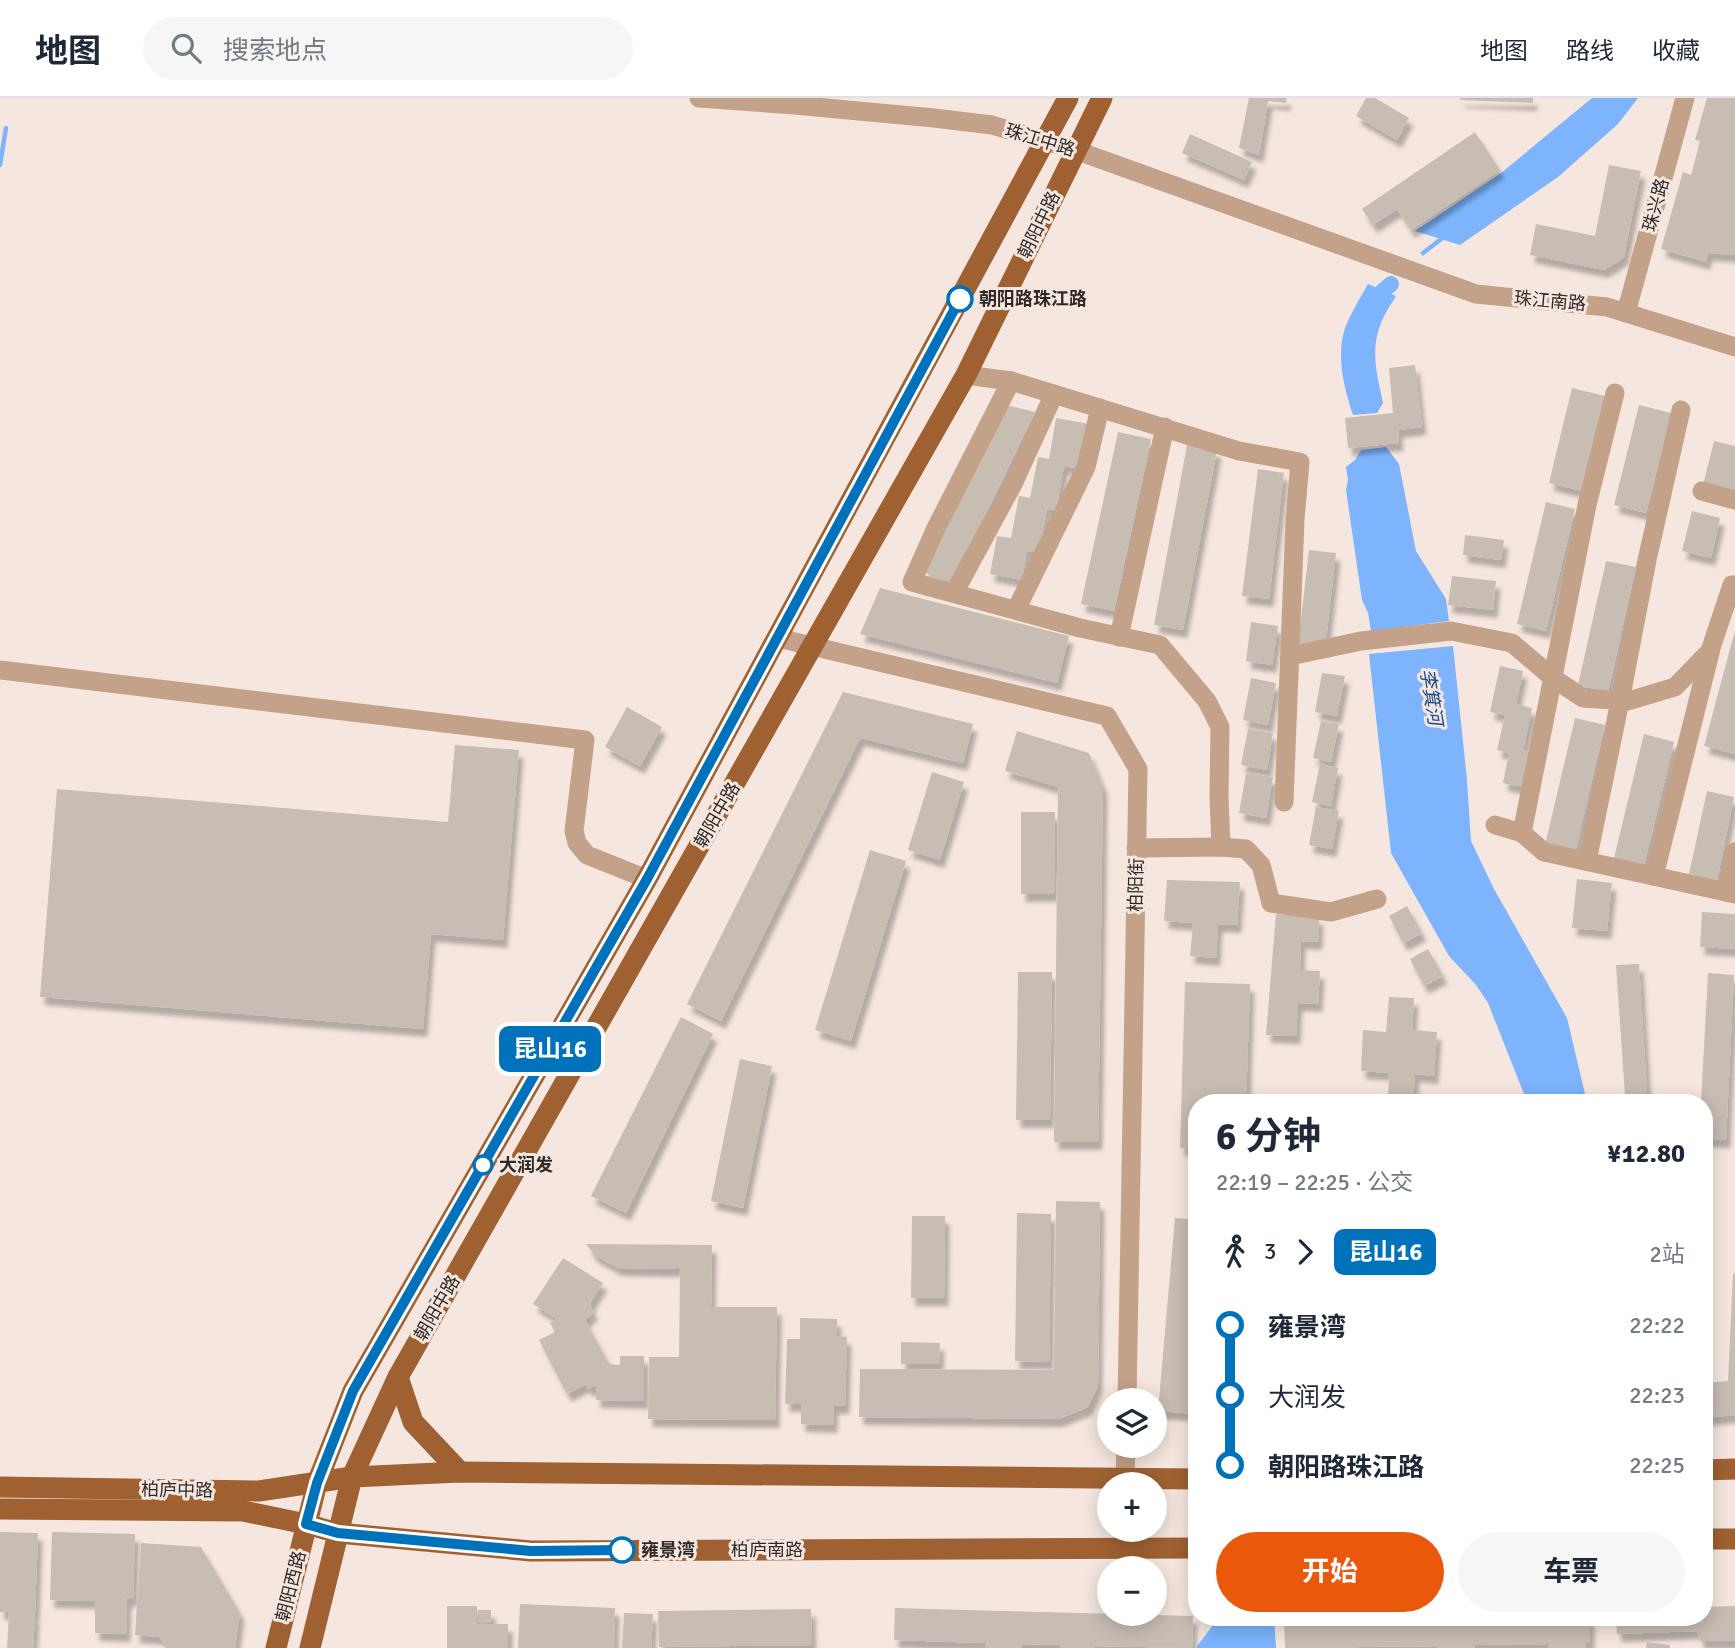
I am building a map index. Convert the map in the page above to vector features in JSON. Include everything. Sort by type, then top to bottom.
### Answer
[{"type":"main road","name":"朝阳中路","points":[[306,1524],[317,1483],[353,1391],[647,879],[1068,98]]},
{"type":"main road","name":"朝阳中路","points":[[338,1533],[352,1477],[398,1377],[966,375],[1102,98]]},
{"type":"main road","points":[[398,1377],[413,1422],[460,1472]]},
{"type":"main road","points":[[1713,1470],[1735,1469]]},
{"type":"main road","points":[[352,1477],[460,1472],[1097,1479]]},
{"type":"main road","name":"柏庐中路","points":[[0,1487],[259,1491],[352,1477]]},
{"type":"main road","points":[[1167,1479],[1188,1479]]},
{"type":"main road","name":"柏庐中路","points":[[0,1508],[243,1511],[338,1533]]},
{"type":"main road","name":"朝阳西路","points":[[275,1648],[306,1524]]},
{"type":"main road","name":"柏庐南路","points":[[338,1533],[531,1551],[1188,1548]]},
{"type":"main road","name":"朝阳西路","points":[[310,1648],[338,1533]]},
{"type":"main road","points":[[1713,1539],[1735,1539]]},
{"type":"street","name":"珠江中路","points":[[699,98],[794,101],[992,125],[1075,150],[1366,254]]},
{"type":"street","name":"珠兴路","points":[[1626,313],[1685,98]]},
{"type":"street","name":"珠江南路","points":[[1366,254],[1476,294],[1607,307],[1735,347]]},
{"type":"street","points":[[966,375],[1011,381],[1239,451],[1300,461],[1295,520],[1284,802]]},
{"type":"street","points":[[1011,381],[935,530],[912,582],[1080,628],[1160,646],[1207,701],[1220,727],[1219,798],[1222,847]]},
{"type":"street","points":[[1522,833],[1587,506],[1615,393]]},
{"type":"street","points":[[954,593],[1013,484],[1054,394]]},
{"type":"street","points":[[1016,610],[1086,467],[1100,408]]},
{"type":"street","points":[[1587,862],[1647,560],[1681,411]]},
{"type":"street","points":[[1119,636],[1165,427]]},
{"type":"street","points":[[1702,491],[1735,500]]},
{"type":"street","points":[[1654,876],[1710,651],[1732,585],[1735,585]]},
{"type":"street","points":[[1290,656],[1366,640],[1451,631],[1512,643],[1553,678],[1583,698],[1628,701],[1675,687],[1710,651]]},
{"type":"street","name":"柏阳街","points":[[778,638],[1107,716],[1138,769],[1126,1388]]},
{"type":"street","points":[[0,670],[585,740],[574,831],[577,843],[587,855],[647,879]]},
{"type":"street","points":[[1495,825],[1522,833],[1544,852],[1730,893],[1735,852]]},
{"type":"street","points":[[1136,848],[1246,849],[1261,865],[1271,903],[1331,912],[1377,899]]},
{"type":"water","points":[[1592,98],[1638,98],[1618,124],[1558,177],[1460,245],[1415,231],[1501,173]]},
{"type":"water","points":[[1368,284],[1396,296],[1381,322],[1377,336],[1376,365],[1383,403],[1377,413],[1353,415],[1342,372],[1342,339],[1350,317]]},
{"type":"water","points":[[1386,447],[1399,464],[1416,551],[1446,599],[1449,621],[1371,631],[1368,613],[1362,600],[1346,490],[1346,467],[1355,460],[1361,450]]},
{"type":"water","points":[[1453,646],[1471,841],[1494,889],[1567,1018],[1585,1094],[1524,1094],[1488,1003],[1476,985],[1449,956],[1391,853],[1369,654]]},
{"type":"water","points":[[1212,1626],[1275,1626],[1276,1648],[1197,1648]]},
{"type":"building","points":[[1249,98],[1287,98],[1286,103],[1268,101],[1259,155],[1239,148]]},
{"type":"building","points":[[1366,98],[1375,98],[1409,118],[1397,140],[1356,116]]},
{"type":"building","points":[[1533,98],[1533,103],[1460,100]]},
{"type":"building","points":[[1707,98],[1735,98],[1735,255],[1708,253],[1706,262],[1661,249],[1683,172],[1691,175],[1700,141],[1695,140]]},
{"type":"building","points":[[1475,132],[1500,170],[1411,230],[1397,209],[1373,225],[1362,209]]},
{"type":"building","points":[[1190,134],[1252,162],[1244,180],[1182,153]]},
{"type":"building","points":[[1609,165],[1641,171],[1624,257],[1604,270],[1530,255],[1536,224],[1595,236]]},
{"type":"building","points":[[1415,365],[1422,427],[1398,430],[1399,443],[1348,448],[1345,418],[1393,413],[1389,368]]},
{"type":"building","points":[[1572,388],[1605,396],[1582,491],[1549,483]]},
{"type":"building","points":[[1006,405],[1035,412],[950,588],[923,571]]},
{"type":"building","points":[[1639,405],[1671,413],[1646,513],[1614,505]]},
{"type":"building","points":[[1056,418],[1089,424],[1081,469],[1064,466],[1056,511],[1047,509],[1039,553],[1027,551],[1022,580],[990,574],[997,536],[1011,538],[1019,496],[1030,498],[1038,457],[1049,459]]},
{"type":"building","points":[[1118,432],[1151,439],[1114,611],[1081,604]]},
{"type":"building","points":[[1714,441],[1735,446],[1735,493],[1703,485]]},
{"type":"building","points":[[1187,445],[1217,450],[1183,630],[1154,625]]},
{"type":"building","points":[[1258,469],[1284,473],[1269,599],[1242,596]]},
{"type":"building","points":[[1546,502],[1575,509],[1546,631],[1517,624]]},
{"type":"building","points":[[1692,511],[1720,518],[1711,558],[1682,551]]},
{"type":"building","points":[[1465,535],[1504,540],[1501,560],[1463,555]]},
{"type":"building","points":[[1309,550],[1336,553],[1325,648],[1298,644]]},
{"type":"building","points":[[1606,561],[1636,567],[1608,692],[1578,685]]},
{"type":"building","points":[[1452,576],[1496,581],[1493,610],[1448,605]]},
{"type":"building","points":[[880,588],[1069,636],[1057,683],[860,634]]},
{"type":"building","points":[[1251,622],[1278,626],[1272,665],[1246,661]]},
{"type":"building","points":[[1735,635],[1735,754],[1704,746]]},
{"type":"building","points":[[1500,666],[1523,671],[1516,704],[1532,708],[1523,750],[1533,753],[1526,788],[1503,783],[1509,753],[1497,750],[1505,715],[1490,712]]},
{"type":"building","points":[[1322,673],[1345,676],[1337,716],[1315,712]]},
{"type":"building","points":[[1251,678],[1276,683],[1268,725],[1243,720]]},
{"type":"building","points":[[843,692],[973,724],[963,763],[860,738],[721,1021],[687,1004]]},
{"type":"building","points":[[627,707],[662,727],[640,766],[605,747]]},
{"type":"building","points":[[1575,718],[1605,725],[1575,852],[1545,845]]},
{"type":"building","points":[[1321,721],[1339,724],[1331,762],[1313,758]]},
{"type":"building","points":[[1248,729],[1273,733],[1267,770],[1241,765]]},
{"type":"building","points":[[1017,731],[1089,753],[1103,787],[1098,1142],[1054,1142],[1058,787],[1005,771]]},
{"type":"building","points":[[1644,734],[1674,742],[1644,865],[1614,858]]},
{"type":"building","points":[[455,745],[519,750],[503,940],[431,934],[423,1029],[40,997],[57,789],[448,822]]},
{"type":"building","points":[[1320,764],[1338,768],[1331,806],[1312,802]]},
{"type":"building","points":[[932,772],[964,782],[940,860],[908,850]]},
{"type":"building","points":[[1246,773],[1273,777],[1266,818],[1239,813]]},
{"type":"building","points":[[1707,791],[1734,797],[1717,880],[1689,874]]},
{"type":"building","points":[[1316,807],[1339,811],[1332,849],[1309,845]]},
{"type":"building","points":[[1021,812],[1055,812],[1054,894],[1021,894]]},
{"type":"building","points":[[870,850],[906,861],[851,1041],[815,1030]]},
{"type":"building","points":[[1577,879],[1612,883],[1607,931],[1572,928]]},
{"type":"building","points":[[1167,880],[1240,882],[1237,925],[1218,924],[1216,958],[1190,956],[1193,923],[1164,921]]},
{"type":"building","points":[[1407,906],[1422,933],[1403,943],[1389,916]]},
{"type":"building","points":[[1702,912],[1735,914],[1735,949],[1700,947]]},
{"type":"building","points":[[1276,914],[1319,917],[1318,942],[1301,941],[1300,970],[1320,971],[1318,1004],[1298,1003],[1296,1036],[1266,1035]]},
{"type":"building","points":[[1428,949],[1443,976],[1424,986],[1410,959]]},
{"type":"building","points":[[1639,964],[1647,1093],[1625,1094],[1616,965]]},
{"type":"building","points":[[1018,972],[1052,972],[1050,1120],[1016,1120]]},
{"type":"building","points":[[1708,973],[1734,975],[1726,1140],[1713,1139],[1713,1094],[1701,1094]]},
{"type":"building","points":[[1185,982],[1250,984],[1246,1094],[1188,1094],[1188,1148],[1180,1148]]},
{"type":"building","points":[[1389,997],[1414,998],[1412,1030],[1437,1032],[1434,1076],[1415,1074],[1414,1094],[1388,1094],[1389,1073],[1361,1071],[1363,1030],[1386,1032]]},
{"type":"building","points":[[681,1017],[713,1034],[626,1213],[591,1196]]},
{"type":"building","points":[[740,1059],[772,1066],[743,1208],[711,1201]]},
{"type":"building","points":[[1056,1201],[1100,1202],[1098,1385],[1088,1407],[1059,1419],[859,1417],[860,1369],[1054,1370]]},
{"type":"building","points":[[1017,1213],[1051,1214],[1049,1362],[1015,1361]]},
{"type":"building","points":[[912,1216],[945,1216],[944,1298],[911,1298]]},
{"type":"building","points":[[1175,1218],[1188,1219],[1188,1413],[1167,1412],[1167,1388],[1160,1388]]},
{"type":"building","points":[[586,1244],[712,1245],[711,1307],[777,1307],[775,1420],[648,1419],[649,1357],[679,1357],[680,1269],[618,1268],[594,1255]]},
{"type":"building","points":[[563,1258],[603,1283],[590,1303],[593,1313],[585,1320],[609,1364],[620,1365],[620,1356],[644,1356],[644,1401],[596,1400],[596,1385],[588,1389],[586,1384],[567,1394],[539,1340],[555,1332],[550,1323],[557,1319],[533,1304]]},
{"type":"building","points":[[1733,1273],[1735,1415],[1713,1417],[1713,1382],[1728,1381]]},
{"type":"building","points":[[800,1318],[837,1319],[837,1336],[847,1337],[845,1406],[834,1406],[833,1425],[801,1424],[801,1404],[785,1404],[787,1339],[800,1339]]},
{"type":"building","points":[[901,1342],[940,1343],[939,1364],[901,1364]]},
{"type":"building","points":[[0,1532],[38,1533],[35,1613],[23,1614],[35,1614],[33,1648],[7,1648],[9,1612],[0,1612]]},
{"type":"building","points":[[52,1532],[135,1534],[133,1599],[127,1599],[126,1634],[95,1633],[95,1601],[50,1600]]},
{"type":"building","points":[[141,1543],[201,1547],[240,1613],[235,1648],[169,1648],[159,1637],[135,1635]]},
{"type":"building","points":[[520,1604],[615,1608],[614,1648],[518,1648]]},
{"type":"building","points":[[447,1606],[477,1606],[477,1623],[471,1624],[508,1624],[508,1648],[447,1648]]},
{"type":"building","points":[[1735,1606],[1735,1641],[1700,1641],[1697,1631],[1617,1634],[1617,1626],[1713,1626],[1713,1607]]},
{"type":"building","points":[[895,1608],[1097,1613],[1097,1626],[1167,1626],[1167,1615],[1188,1616],[1188,1626],[1193,1626],[1192,1648],[1060,1648],[1060,1645],[1022,1644],[1022,1648],[985,1648],[985,1643],[894,1640]]},
{"type":"building","points":[[811,1609],[812,1645],[659,1647],[658,1611]]},
{"type":"building","points":[[478,1610],[491,1610],[491,1623],[478,1623]]},
{"type":"building","points":[[624,1613],[653,1614],[651,1648],[622,1648]]},
{"type":"building","points":[[1284,1626],[1590,1626],[1590,1643],[1586,1643],[1586,1648],[1548,1648],[1548,1644],[1475,1645],[1475,1648],[1285,1648]]},
{"type":"building","points":[[1647,1642],[1670,1645],[1670,1648],[1646,1648]]},
{"type":"waterway","points":[[0,165],[6,128]]},
{"type":"waterway","points":[[1423,253],[1445,236]]},
{"type":"waterway","name":"李箕河","points":[[1371,309],[1391,284]]},
{"type":"bus line","name":"昆山16","points":[[622,1550],[531,1551],[338,1533],[306,1524],[317,1483],[353,1391],[647,879],[960,299]]},
{"type":"place","name":"朝阳路珠江路","points":[[960,299]]},
{"type":"place","name":"大润发","points":[[483,1165]]},
{"type":"place","name":"雍景湾","points":[[622,1550]]}]
